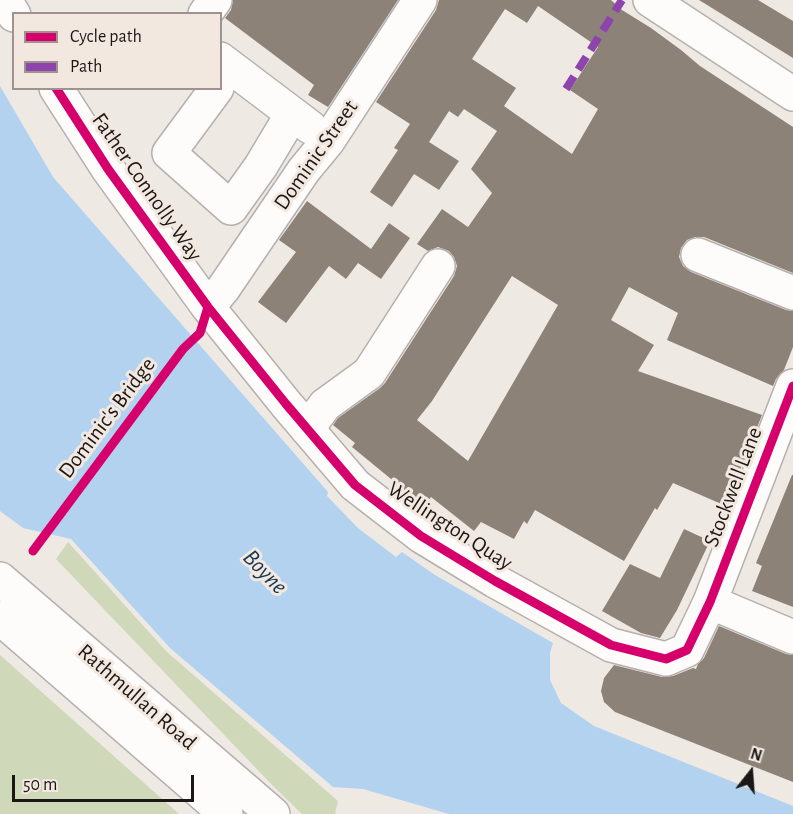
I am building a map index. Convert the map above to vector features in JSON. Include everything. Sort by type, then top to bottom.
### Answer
[{"type":"street","name":"Dominic Street","points":[[208,307],[223,290],[304,170],[328,141],[420,0]]},
{"type":"street","points":[[650,0],[793,94]]},
{"type":"street","points":[[223,75],[292,114],[328,141]]},
{"type":"street","name":"Father Connolly Way","points":[[57,90],[108,168],[208,307]]},
{"type":"street","points":[[213,90],[169,153],[231,207],[261,166],[292,114]]},
{"type":"street","points":[[698,255],[793,293]]},
{"type":"street","points":[[307,429],[325,405],[369,373],[438,266]]},
{"type":"street","name":"Wellington Quay","points":[[208,307],[355,485],[422,536],[495,581],[611,645],[666,659],[687,650],[710,602]]},
{"type":"street","name":"Stockwell Lane","points":[[710,602],[793,386]]},
{"type":"street","name":"Rathmullan Road","points":[[0,579],[273,814]]},
{"type":"street","points":[[710,602],[793,637]]},
{"type":"street","name":"Rathmullan Road","points":[[0,618],[226,814]]},
{"type":"green space","points":[[68,542],[166,651],[338,801],[335,814],[302,814],[272,785],[56,559]]},
{"type":"green space","points":[[0,655],[179,814],[0,814]]},
{"type":"water","name":"Boyne","points":[[0,86],[53,177],[328,492],[327,496],[358,528],[396,557],[402,552],[435,575],[553,643],[550,653],[550,680],[561,703],[594,726],[793,806],[793,814],[449,814],[363,789],[333,787],[170,648],[71,539],[23,528],[0,511]]},
{"type":"building","points":[[233,0],[398,0],[328,107],[308,95],[314,85],[225,18],[231,10]]},
{"type":"building","points":[[439,0],[611,0],[700,66],[793,127],[793,273],[704,237],[687,240],[681,248],[679,257],[683,266],[691,272],[793,311],[793,347],[784,370],[773,386],[667,340],[678,313],[629,287],[611,320],[654,345],[638,371],[762,415],[726,506],[673,483],[657,510],[655,508],[624,561],[535,510],[527,524],[524,521],[514,539],[481,522],[474,531],[431,497],[424,506],[352,447],[355,443],[333,425],[338,418],[385,383],[454,276],[457,266],[449,251],[438,247],[428,251],[417,244],[442,209],[468,227],[492,193],[471,169],[497,131],[464,109],[458,117],[449,111],[429,142],[459,161],[439,190],[414,174],[392,207],[370,192],[398,150],[394,148],[410,124],[376,102],[436,10]],"holes":[[[538,6],[598,47],[570,90],[598,109],[572,154],[504,106],[516,88],[472,59],[505,9],[527,23]],[[512,276],[558,305],[468,461],[417,420],[432,401]]]},
{"type":"building","points":[[699,0],[758,0],[793,21],[793,58]]},
{"type":"building","points":[[307,201],[371,249],[389,223],[410,238],[381,279],[358,263],[346,279],[329,266],[286,323],[258,302],[296,252],[279,240]]},
{"type":"building","points":[[792,475],[793,607],[752,591],[762,566],[756,563]]},
{"type":"building","points":[[684,529],[710,541],[677,610],[660,638],[641,633],[602,611],[630,564],[660,578]]},
{"type":"building","points":[[719,626],[793,655],[793,782],[615,712],[604,702],[601,691],[604,678],[614,665],[662,677],[696,669],[704,658]]},
{"type":"marked path","points":[[566,89],[622,0]]},
{"type":"cycle path","points":[[57,90],[108,169],[208,307],[355,485],[421,536],[495,581],[611,645],[666,659],[687,650],[710,602],[793,386]]},
{"type":"cycle path","name":"Dominic's Bridge","points":[[33,551],[183,349],[200,333],[208,307]]}]
